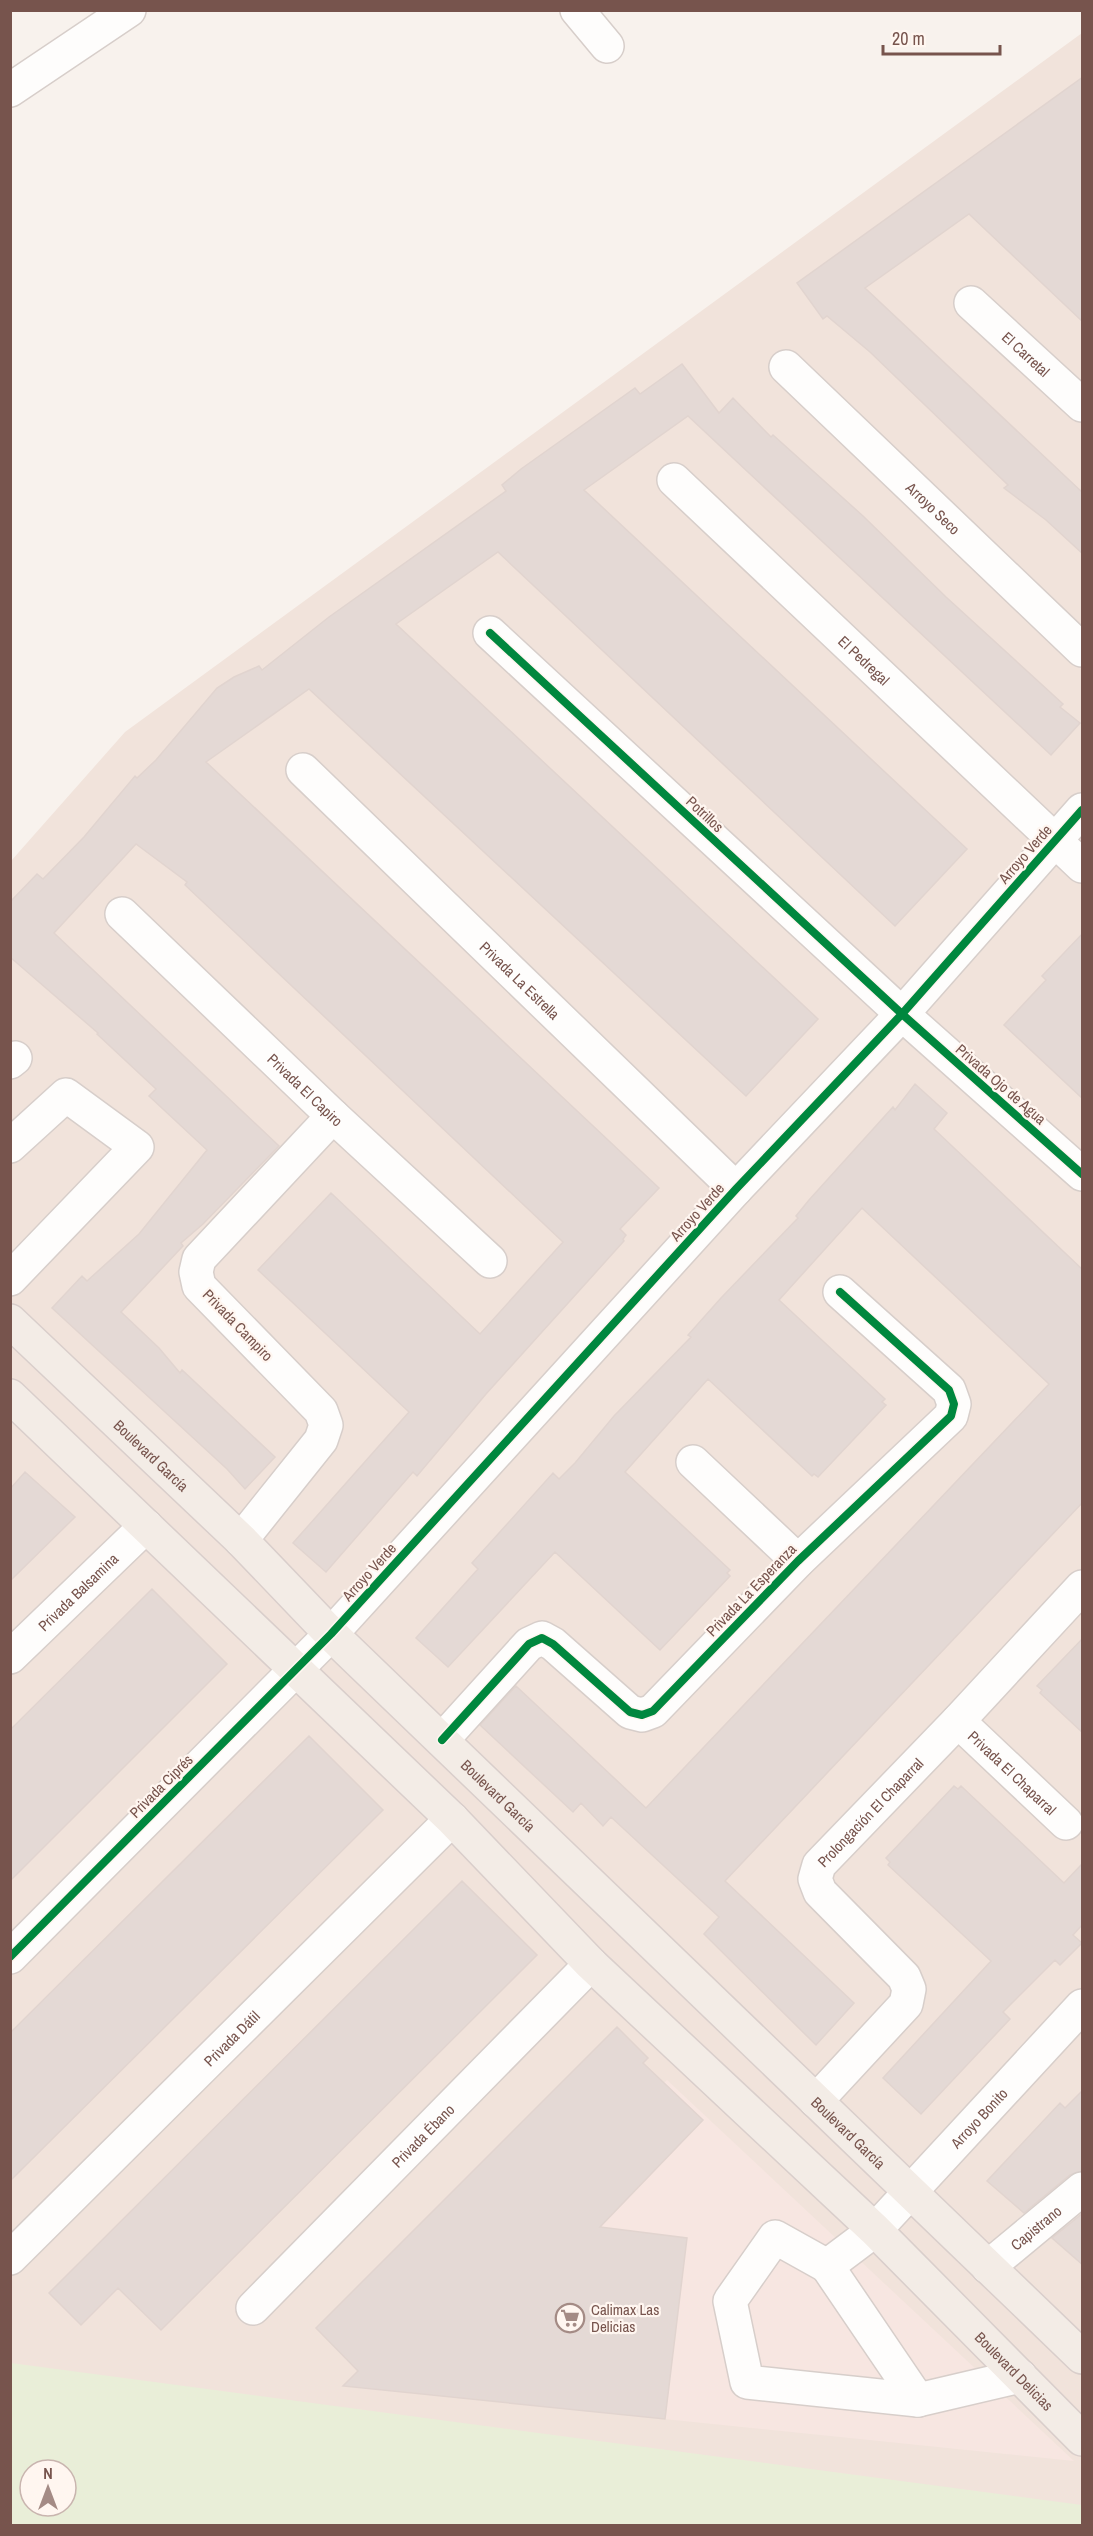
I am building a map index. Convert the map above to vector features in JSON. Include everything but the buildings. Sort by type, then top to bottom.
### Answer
[{"type":"main road","name":"Boulevard García","points":[[10,1321],[241,1540],[331,1634],[988,2267]]},
{"type":"main road","points":[[10,1396],[452,1819],[591,1964],[875,2230]]},
{"type":"main road","name":"Boulevard Delicias","points":[[875,2230],[1083,2439]]},
{"type":"main road","points":[[988,2267],[1083,2358]]},
{"type":"street","points":[[10,90],[129,10]]},
{"type":"street","points":[[577,10],[607,46]]},
{"type":"street","name":"El Carretal","points":[[971,303],[1083,405]]},
{"type":"street","name":"Arroyo Seco","points":[[786,367],[1083,650]]},
{"type":"street","name":"El Pedregal","points":[[674,480],[1083,866]]},
{"type":"street","name":"Potrillos","points":[[490,633],[902,1014]]},
{"type":"street","name":"Privada La Estrella","points":[[303,770],[736,1189]]},
{"type":"street","name":"Arroyo Verde","points":[[331,1634],[736,1189],[902,1014],[1083,810]]},
{"type":"street","name":"Privada El Capiro","points":[[122,914],[333,1116],[490,1261]]},
{"type":"street","name":"Privada Ojo de Agua","points":[[902,1014],[1083,1173]]},
{"type":"street","points":[[10,1146],[66,1095],[137,1147],[10,1279]]},
{"type":"street","name":"Privada Campiro","points":[[241,1540],[321,1440],[326,1425],[321,1411],[199,1286],[196,1272],[199,1259],[333,1116]]},
{"type":"street","name":"Privada La Esperanza","points":[[442,1740],[529,1644],[542,1638],[553,1644],[630,1712],[642,1715],[653,1711],[798,1561],[951,1416],[954,1404],[949,1390],[840,1292]]},
{"type":"street","points":[[693,1462],[798,1561]]},
{"type":"street","name":"Privada Balsamina","points":[[10,1657],[146,1526]]},
{"type":"street","name":"Prolongación El Chaparral","points":[[816,2101],[906,2004],[909,1989],[904,1977],[820,1892],[815,1879],[819,1864],[958,1721],[1083,1587]]},
{"type":"street","name":"Privada Ciprés","points":[[10,1957],[331,1634]]},
{"type":"street","name":"Privada El Chaparral","points":[[958,1721],[1066,1823]]},
{"type":"street","name":"Privada Dátil","points":[[10,2258],[452,1819]]},
{"type":"street","name":"Privada Ébano","points":[[253,2308],[591,1964]]},
{"type":"street","name":"Arroyo Bonito","points":[[827,2266],[875,2230],[1083,2006]]},
{"type":"street","name":"Capistrano","points":[[988,2267],[1083,2189]]},
{"type":"street","points":[[918,2400],[827,2266],[775,2237],[730,2301],[747,2382],[918,2400],[1020,2376]]},
{"type":"shaded area","points":[[1082,33],[1082,2525],[11,2526],[11,861],[125,732]]},
{"type":"shaded area","points":[[667,2080],[1074,2461],[343,2386]]},
{"type":"green space","points":[[11,2363],[1082,2505],[1082,2525],[11,2525]]},
{"type":"cycle path","points":[[490,633],[902,1014],[1082,1174]]},
{"type":"cycle path","points":[[10,1957],[331,1634],[736,1189],[902,1014],[1082,810]]},
{"type":"cycle path","points":[[442,1740],[529,1644],[542,1638],[553,1644],[630,1712],[642,1715],[653,1711],[798,1561],[951,1416],[954,1404],[949,1390],[840,1292]]},
{"type":"place","name":"Calimax Las Delicias","points":[[570,2318]]}]
